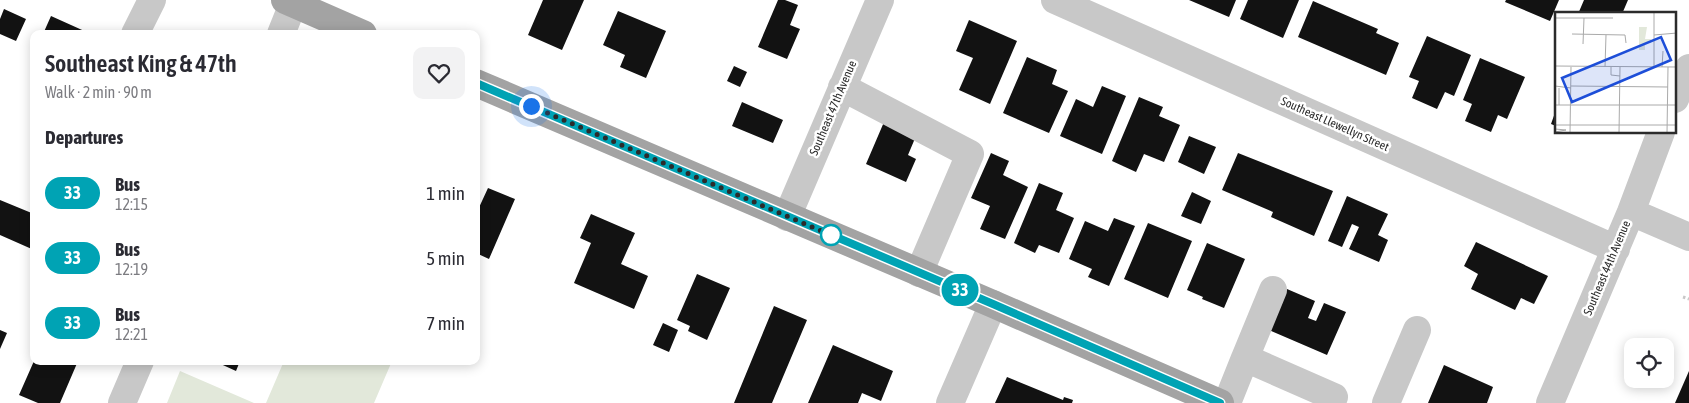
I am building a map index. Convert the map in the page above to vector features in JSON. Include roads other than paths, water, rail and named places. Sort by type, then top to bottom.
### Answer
[{"type":"main road","points":[[289,2],[354,30]]},
{"type":"main road","points":[[480,85],[1220,403]]},
{"type":"street","points":[[137,30],[152,0]]},
{"type":"street","name":"Southeast 47th Avenue","points":[[787,217],[880,0]]},
{"type":"street","name":"Southeast Llewellyn Street","points":[[1055,0],[1616,249]]},
{"type":"street","points":[[282,30],[289,2]]},
{"type":"street","points":[[1676,97],[1689,68]]},
{"type":"street","points":[[842,87],[970,154],[919,272]]},
{"type":"street","name":"Southeast 44th Avenue","points":[[1550,403],[1616,249],[1660,134]]},
{"type":"street","points":[[1631,212],[1689,237]]},
{"type":"street","points":[[1227,403],[1273,290]]},
{"type":"street","points":[[950,403],[993,304]]},
{"type":"street","points":[[1386,403],[1417,330]]},
{"type":"street","points":[[1245,358],[1334,397],[1331,403]]},
{"type":"street","points":[[122,403],[138,365]]}]
